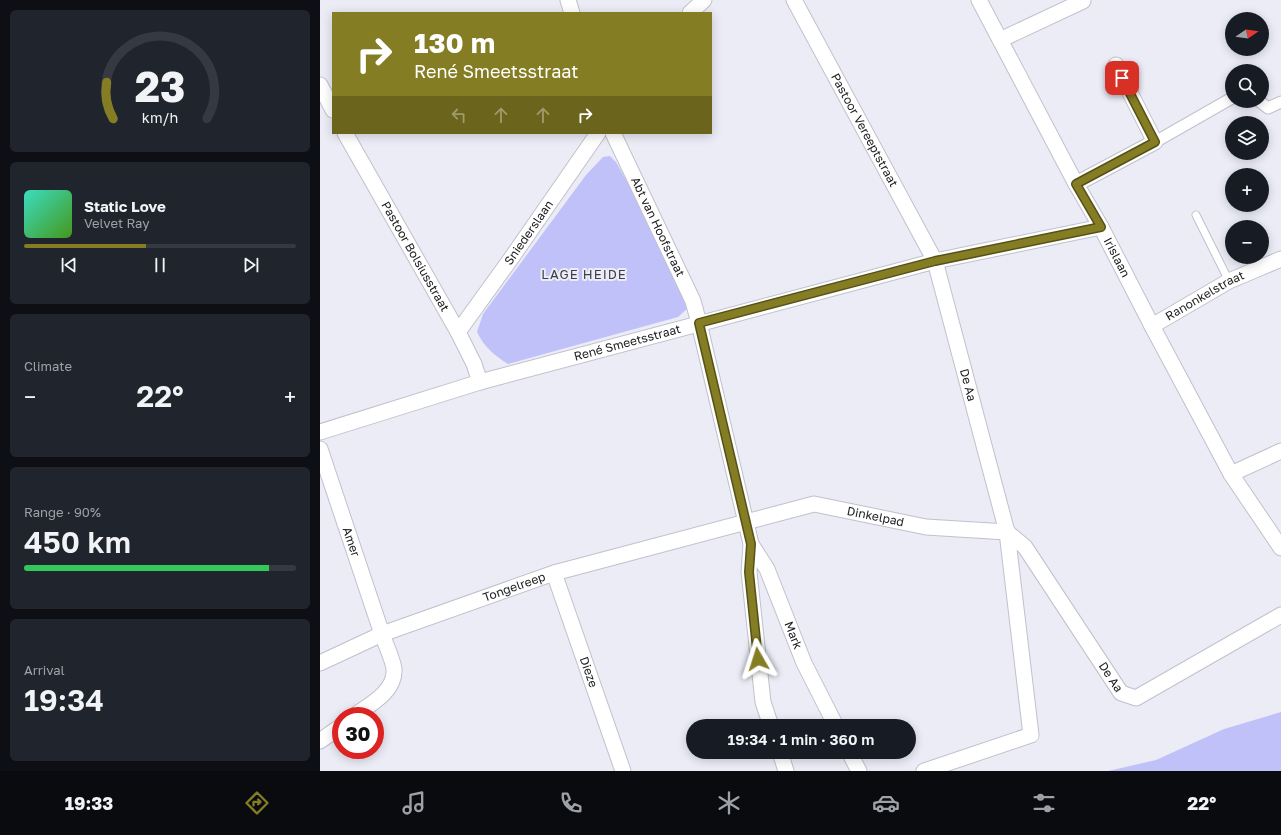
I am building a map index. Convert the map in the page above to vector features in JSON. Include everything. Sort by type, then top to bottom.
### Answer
[{"type":"street","points":[[568,0],[572,12]]},
{"type":"street","points":[[691,12],[704,0]]},
{"type":"street","name":"Pastoor Vereeptstraat","points":[[794,0],[935,261]]},
{"type":"street","name":"Irislaan","points":[[979,0],[1231,474],[1281,548]]},
{"type":"street","points":[[1000,40],[1084,0]]},
{"type":"street","points":[[1116,65],[1155,142]]},
{"type":"street","points":[[320,85],[332,108]]},
{"type":"street","points":[[1076,184],[1155,142],[1225,102]]},
{"type":"street","points":[[1269,108],[1281,102]]},
{"type":"street","name":"Pastoor Bolsiusstraat","points":[[346,134],[458,332],[474,364],[480,382]]},
{"type":"street","name":"Sniederslaan","points":[[458,332],[597,134]]},
{"type":"street","name":"Abt van Hoofstraat","points":[[613,134],[693,301],[699,323]]},
{"type":"street","name":"René Smeetsstraat","points":[[320,432],[480,382],[935,261],[1101,227]]},
{"type":"street","name":"Ranonkelstraat","points":[[1152,326],[1229,281],[1281,259]]},
{"type":"street","name":"De Aa","points":[[924,771],[1031,735],[1007,532],[935,261]]},
{"type":"street","name":"Mark","points":[[699,323],[751,544],[749,580],[763,702],[769,719]]},
{"type":"street","name":"Amer","points":[[320,449],[382,634]]},
{"type":"street","points":[[1231,474],[1281,451]]},
{"type":"street","name":"Dinkelpad","points":[[746,522],[814,504],[926,527],[1007,532]]},
{"type":"street","name":"Tongelreep","points":[[320,663],[382,634],[554,573],[746,522]]},
{"type":"street","name":"De Aa","points":[[1007,532],[1025,547],[1121,692],[1136,698],[1281,615]]},
{"type":"street","name":"Mark","points":[[751,544],[767,569],[804,663],[832,719]]},
{"type":"street","name":"Dieze","points":[[554,573],[623,771]]},
{"type":"street","points":[[366,707],[384,694],[392,682],[394,670],[382,634]]},
{"type":"street","points":[[320,741],[332,732]]},
{"type":"street","points":[[782,759],[786,771]]},
{"type":"street","points":[[853,759],[859,771]]},
{"type":"lane","points":[[1196,215],[1229,281]]},
{"type":"shaded area","points":[[610,156],[616,162],[661,242],[687,309],[678,317],[508,364],[490,350],[477,332],[483,314],[586,175],[603,157]]},
{"type":"shaded area","points":[[1281,712],[1281,771],[1108,771],[1156,760],[1224,729]]},
{"type":"district","name":"LAGE HEIDE","points":[[584,274]]},
{"type":"route","points":[[758,659],[749,572],[751,544],[699,323],[935,261],[1101,227],[1076,184],[1155,142],[1122,78]]}]
